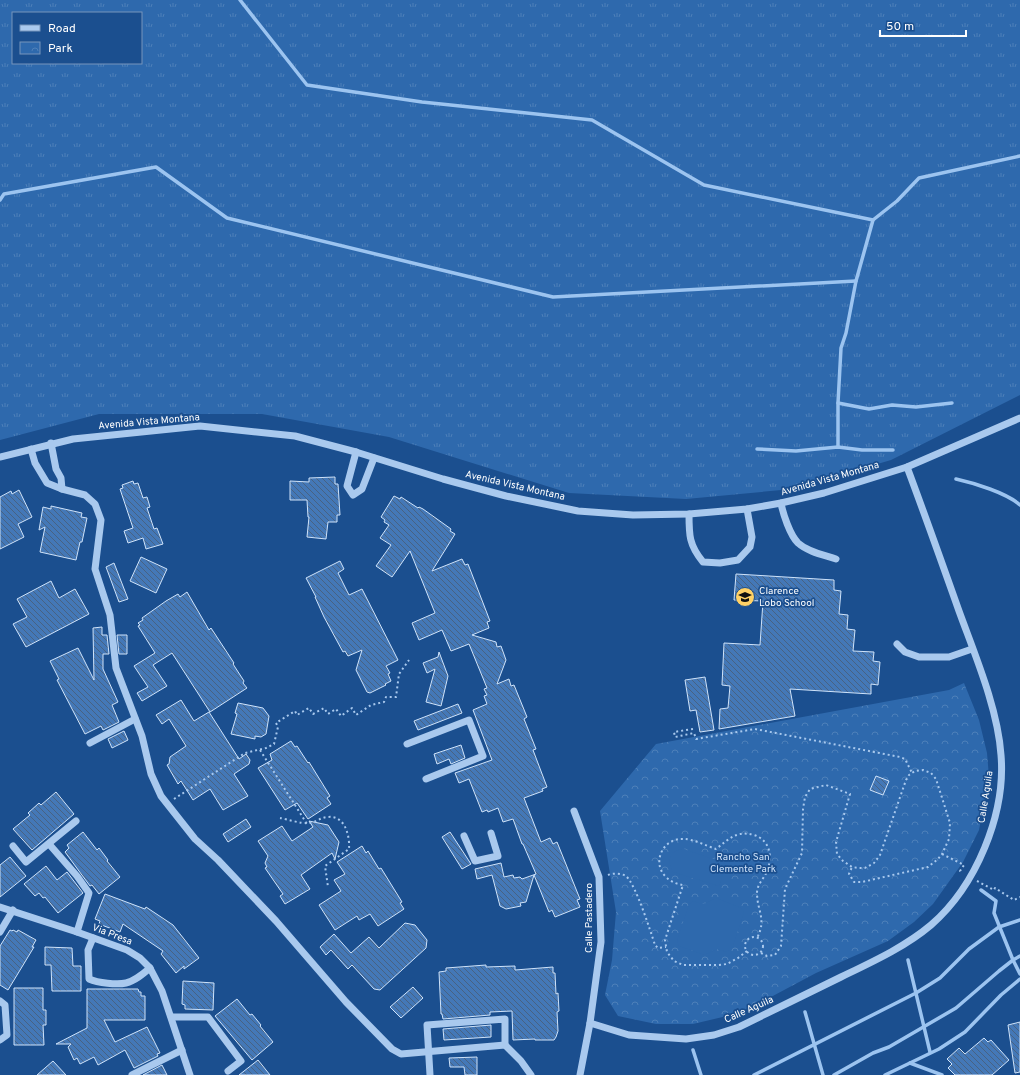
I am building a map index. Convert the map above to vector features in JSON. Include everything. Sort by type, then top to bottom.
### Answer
[{"type":"street","name":"Avenida Vista Montana","points":[[0,457],[72,439],[200,426],[295,436],[356,452],[443,479],[506,496],[578,511],[633,515],[689,514],[747,509],[824,493],[907,467],[1020,418]]},
{"type":"street","points":[[51,444],[56,469],[61,478],[62,489]]},
{"type":"street","points":[[31,449],[36,463],[47,483],[62,489],[85,495],[95,504],[101,520],[95,569],[110,615],[116,668],[142,736],[151,774],[161,796],[167,804],[195,839],[218,860],[276,921],[346,1002],[392,1048],[401,1054],[505,1045]]},
{"type":"street","points":[[356,452],[347,486],[353,495],[362,489],[374,458]]},
{"type":"street","name":"Calle Aguila","points":[[590,1023],[629,1035],[686,1039],[714,1035],[738,1027],[878,959],[910,939],[931,925],[952,903],[970,877],[985,848],[995,817],[1000,785],[1001,756],[997,728],[985,683],[907,467]]},
{"type":"street","points":[[781,503],[784,520],[798,543],[809,549],[836,559]]},
{"type":"street","points":[[689,514],[689,532],[694,551],[703,562],[720,563],[738,560],[750,547],[752,537],[747,509]]},
{"type":"street","points":[[897,644],[905,652],[919,657],[949,657],[972,649]]},
{"type":"street","points":[[90,743],[135,719]]},
{"type":"street","points":[[407,744],[469,720],[483,756],[426,779]]},
{"type":"street","name":"Calle Pastadero","points":[[574,811],[599,877],[601,942],[590,1023],[580,1075]]},
{"type":"street","points":[[13,846],[26,862],[76,821]]},
{"type":"street","points":[[464,836],[475,861],[498,856],[491,833]]},
{"type":"street","points":[[49,844],[77,876],[89,894],[76,932]]},
{"type":"street","name":"Via Presa","points":[[0,906],[127,950],[140,958],[150,968],[162,991],[172,1017],[190,1075]]},
{"type":"street","points":[[0,932],[13,910]]},
{"type":"street","points":[[93,938],[88,950],[89,979],[97,982],[126,983],[136,979],[150,968]]},
{"type":"street","points":[[0,1001],[5,1005],[7,1035],[0,1040]]},
{"type":"street","points":[[172,1017],[208,1017],[240,1061],[228,1071]]},
{"type":"street","points":[[430,1075],[428,1025],[505,1019],[505,1045],[521,1061],[531,1075]]},
{"type":"street","points":[[132,1075],[182,1050]]},
{"type":"path","points":[[167,804],[245,753],[260,750],[274,744],[278,727],[276,723],[295,711],[297,716],[309,708],[313,714],[324,708],[328,714],[336,709],[341,716],[352,708],[356,715],[371,705],[384,702],[386,697],[396,697],[399,674],[409,660]]},
{"type":"path","points":[[692,729],[674,732],[675,737],[694,733],[696,739],[755,729],[900,757],[905,759],[912,773]]},
{"type":"path","points":[[260,750],[307,824]]},
{"type":"path","points":[[761,952],[766,956],[775,955],[781,946],[785,889],[802,853],[803,809],[805,797],[810,789],[826,785],[850,794],[836,842],[838,854],[843,861],[852,866],[866,868],[874,863],[880,855],[909,775],[915,771],[923,770],[931,773],[936,779],[950,823],[949,840],[938,859],[928,867],[862,882],[854,882],[851,878],[849,874],[852,866]]},
{"type":"path","points":[[280,818],[307,824],[327,817],[333,817],[341,821],[347,831],[350,842],[349,849],[325,866],[328,887]]},
{"type":"path","points":[[747,951],[727,964],[719,966],[683,965],[674,960],[667,952],[665,940],[683,885],[675,883],[666,877],[660,868],[659,860],[661,851],[666,845],[674,840],[684,839],[716,849],[739,834],[748,834],[759,837],[767,845],[770,854],[769,865],[758,886],[757,894],[762,925],[757,938]]},
{"type":"path","points":[[599,877],[614,873],[625,875],[635,892],[655,945],[658,948],[666,947]]},
{"type":"path","points":[[984,884],[994,890],[995,888],[1014,900],[1020,897]]},
{"type":"path","points":[[752,938],[757,938],[762,942],[763,947],[761,952],[756,955],[750,955],[745,946],[747,941],[752,938]]},
{"type":"green space","points":[[0,0],[1020,0],[1020,395],[891,460],[792,489],[686,499],[569,493],[389,437],[262,414],[99,414],[0,440]]},
{"type":"green space","name":"Rancho San Clemente Park","points":[[964,683],[979,720],[987,753],[989,777],[979,830],[963,862],[933,904],[914,922],[888,941],[816,973],[758,1004],[731,1015],[693,1024],[656,1024],[618,1016],[605,995],[612,960],[616,912],[600,811],[656,744],[949,690]]},
{"type":"green space","points":[[684,849],[727,864],[719,886],[673,872],[670,863],[671,856],[675,851]]},
{"type":"green space","points":[[716,898],[741,908],[744,912],[732,949],[727,952],[716,949],[705,955],[679,946],[677,940],[689,904],[694,901],[705,903]]},
{"type":"building","points":[[335,477],[335,484],[338,484],[340,515],[337,515],[337,522],[328,522],[326,539],[307,537],[309,517],[307,500],[290,500],[290,481],[309,482],[309,478]]},
{"type":"building","points":[[133,481],[134,484],[138,483],[143,498],[147,497],[150,507],[147,508],[154,529],[157,528],[163,544],[146,549],[143,538],[128,543],[124,531],[133,528],[120,489],[123,488],[122,485]]},
{"type":"building","points":[[19,490],[32,517],[18,524],[24,537],[0,549],[0,497],[11,491],[12,494]]},
{"type":"building","points":[[394,496],[400,499],[401,497],[418,508],[423,509],[451,529],[450,531],[455,534],[432,571],[462,559],[465,565],[468,564],[490,621],[487,622],[489,628],[472,635],[496,642],[497,647],[501,646],[506,660],[497,684],[509,679],[511,686],[514,685],[527,717],[524,719],[536,749],[533,750],[547,787],[542,789],[543,791],[524,798],[541,842],[550,838],[553,844],[557,842],[580,899],[577,900],[580,907],[555,917],[552,910],[549,912],[534,875],[526,902],[520,903],[521,906],[506,909],[500,906],[492,875],[477,879],[475,869],[501,863],[504,877],[513,875],[514,878],[520,877],[522,879],[536,874],[522,844],[513,819],[503,822],[498,808],[488,812],[487,810],[482,812],[469,779],[459,783],[455,773],[492,760],[473,710],[487,704],[484,696],[487,695],[484,689],[487,688],[469,644],[451,651],[442,630],[419,640],[412,623],[435,613],[410,551],[392,577],[376,566],[391,545],[380,538],[389,525],[384,522],[385,520],[381,517]]},
{"type":"building","points":[[51,506],[82,513],[81,517],[87,518],[82,542],[80,542],[76,560],[40,552],[45,527],[39,530],[43,507],[51,509]]},
{"type":"building","points":[[141,557],[167,569],[156,593],[130,581]]},
{"type":"building","points":[[340,561],[344,569],[338,573],[349,595],[362,589],[398,660],[386,666],[390,673],[388,674],[391,681],[370,693],[367,692],[356,670],[362,650],[348,656],[345,651],[343,652],[324,617],[306,578]]},
{"type":"building","points":[[114,563],[128,599],[119,602],[106,567]]},
{"type":"building","points":[[736,574],[834,580],[834,590],[841,591],[839,614],[848,615],[847,629],[855,630],[853,651],[874,652],[873,661],[880,662],[878,685],[871,684],[871,694],[790,689],[795,716],[719,729],[720,709],[728,708],[730,686],[722,685],[724,643],[760,645],[763,601],[734,600]]},
{"type":"building","points":[[51,581],[59,598],[75,589],[89,614],[26,647],[13,624],[27,617],[17,599]]},
{"type":"building","points":[[187,592],[209,630],[211,628],[234,663],[233,664],[247,688],[210,712],[172,653],[153,665],[167,686],[142,701],[137,693],[148,687],[134,666],[155,653],[138,626],[140,625],[138,623],[143,620],[142,618],[166,601],[178,594],[180,597]]},
{"type":"building","points":[[102,627],[102,635],[107,635],[109,654],[103,654],[103,669],[118,702],[112,705],[119,722],[103,730],[101,726],[85,734],[57,680],[59,679],[50,661],[78,648],[94,680],[93,628]]},
{"type":"building","points":[[117,635],[127,635],[127,654],[119,654]]},
{"type":"building","points":[[439,652],[448,676],[441,706],[426,702],[435,669],[427,673],[423,663],[438,657]]},
{"type":"building","points":[[705,677],[714,730],[700,732],[696,710],[690,711],[685,680]]},
{"type":"building","points":[[181,700],[194,721],[209,712],[239,759],[246,754],[250,760],[249,764],[234,774],[248,796],[223,810],[210,789],[193,800],[181,781],[178,784],[167,765],[169,764],[170,757],[186,746],[169,719],[162,724],[156,715]]},
{"type":"building","points":[[238,703],[263,708],[269,716],[266,734],[261,737],[255,736],[255,739],[231,734],[237,714],[235,713]]},
{"type":"building","points":[[458,704],[462,713],[418,730],[414,721]]},
{"type":"building","points":[[124,731],[128,740],[112,748],[108,739]]},
{"type":"building","points":[[291,741],[295,747],[297,746],[308,763],[309,762],[330,796],[327,798],[331,804],[308,819],[297,803],[285,810],[258,768],[272,760],[270,754]]},
{"type":"building","points":[[461,745],[465,758],[451,764],[449,759],[437,764],[434,754]]},
{"type":"building","points":[[876,776],[889,781],[883,795],[870,790]]},
{"type":"building","points":[[56,792],[74,814],[32,850],[13,829],[30,815],[28,813],[39,803],[41,805]]},
{"type":"building","points":[[246,819],[251,827],[228,842],[223,834]]},
{"type":"building","points":[[309,821],[328,825],[339,842],[335,859],[332,853],[301,875],[310,889],[285,904],[280,896],[283,894],[265,868],[267,867],[265,863],[268,856],[258,841],[282,826],[292,841],[313,827]]},
{"type":"building","points":[[83,832],[97,850],[99,848],[120,877],[99,894],[92,885],[90,886],[65,852],[69,848],[67,845]]},
{"type":"building","points":[[450,832],[471,864],[462,869],[442,837]]},
{"type":"building","points":[[362,846],[366,853],[368,851],[379,869],[381,868],[402,902],[400,903],[404,909],[378,926],[370,914],[359,920],[357,916],[335,930],[319,905],[341,891],[334,880],[345,874],[337,862]]},
{"type":"building","points":[[10,857],[26,876],[0,897],[0,865]]},
{"type":"building","points":[[46,866],[57,880],[67,872],[83,893],[58,913],[45,897],[43,898],[39,893],[35,896],[24,884]]},
{"type":"building","points":[[105,894],[145,909],[146,907],[173,925],[199,958],[184,969],[184,966],[176,973],[161,954],[163,951],[123,924],[120,932],[99,924],[100,921],[95,919]]},
{"type":"building","points":[[405,923],[415,925],[427,940],[426,948],[380,990],[374,989],[352,965],[348,969],[331,950],[326,955],[320,947],[334,934],[351,953],[369,937],[379,948]]},
{"type":"building","points":[[10,930],[17,932],[18,930],[36,940],[32,947],[34,947],[8,990],[0,985],[0,946]]},
{"type":"building","points":[[45,947],[72,948],[73,966],[81,966],[81,991],[52,991],[51,965],[45,965]]},
{"type":"building","points":[[486,965],[486,967],[515,966],[515,970],[553,967],[553,973],[555,973],[556,994],[558,993],[559,1011],[557,1012],[558,1031],[554,1040],[513,1040],[512,1011],[490,1012],[490,1015],[443,1019],[441,1014],[439,972],[446,971],[446,968]]},
{"type":"building","points":[[183,981],[214,983],[213,1010],[185,1009],[185,1005],[182,1004]]},
{"type":"building","points":[[413,987],[423,998],[401,1018],[390,1007]]},
{"type":"building","points":[[14,988],[43,988],[43,1010],[46,1010],[46,1025],[43,1025],[44,1045],[14,1045]]},
{"type":"building","points":[[87,989],[138,989],[139,992],[141,992],[141,996],[145,996],[145,1020],[104,1020],[115,1042],[147,1027],[160,1053],[157,1054],[158,1056],[134,1068],[125,1050],[98,1065],[94,1057],[80,1064],[77,1058],[74,1060],[68,1047],[71,1044],[56,1044],[87,1028]]},
{"type":"building","points":[[237,999],[250,1015],[252,1014],[273,1042],[252,1060],[215,1016]]},
{"type":"building","points":[[1020,1022],[1020,1072],[1015,1073],[1008,1025]]},
{"type":"building","points":[[491,1025],[491,1037],[444,1040],[443,1029]]},
{"type":"building","points":[[984,1038],[988,1042],[991,1040],[1009,1060],[992,1075],[955,1075],[948,1068],[952,1064],[947,1059],[959,1048],[965,1054]]},
{"type":"building","points":[[477,1057],[477,1075],[465,1075],[464,1067],[450,1067],[449,1058]]},
{"type":"building","points":[[258,1060],[270,1075],[239,1075]]},
{"type":"building","points":[[53,1061],[66,1075],[37,1075]]},
{"type":"building","points":[[162,1065],[167,1075],[143,1075]]},
{"type":"waterway","points":[[240,0],[307,85],[422,102],[592,120],[704,185],[873,220]]},
{"type":"waterway","points":[[838,447],[838,403],[841,348],[846,333],[856,281],[873,220],[897,201],[919,178],[1020,156]]},
{"type":"waterway","points":[[0,200],[4,194],[156,167],[227,218],[553,297],[856,281]]},
{"type":"waterway","points":[[838,403],[869,409],[892,405],[916,407],[952,403]]},
{"type":"waterway","points":[[757,449],[796,451],[838,447],[862,450],[893,450]]},
{"type":"waterway","points":[[956,479],[981,486],[1007,496],[1020,505]]},
{"type":"waterway","points":[[981,890],[996,901],[994,913],[1020,974]]},
{"type":"waterway","points":[[754,1075],[916,993],[940,978],[969,949],[999,927],[1020,920]]},
{"type":"waterway","points":[[834,1075],[873,1053],[889,1047],[956,1008],[999,971],[1020,956]]},
{"type":"waterway","points":[[908,960],[930,1052]]},
{"type":"waterway","points":[[885,1075],[939,1049],[965,1032],[1001,995],[1020,979]]},
{"type":"waterway","points":[[805,1012],[823,1075]]},
{"type":"waterway","points":[[693,1050],[701,1075]]},
{"type":"waterway","points":[[910,1063],[942,1075]]},
{"type":"place","name":"Clarence Lobo School","points":[[745,597]]}]
